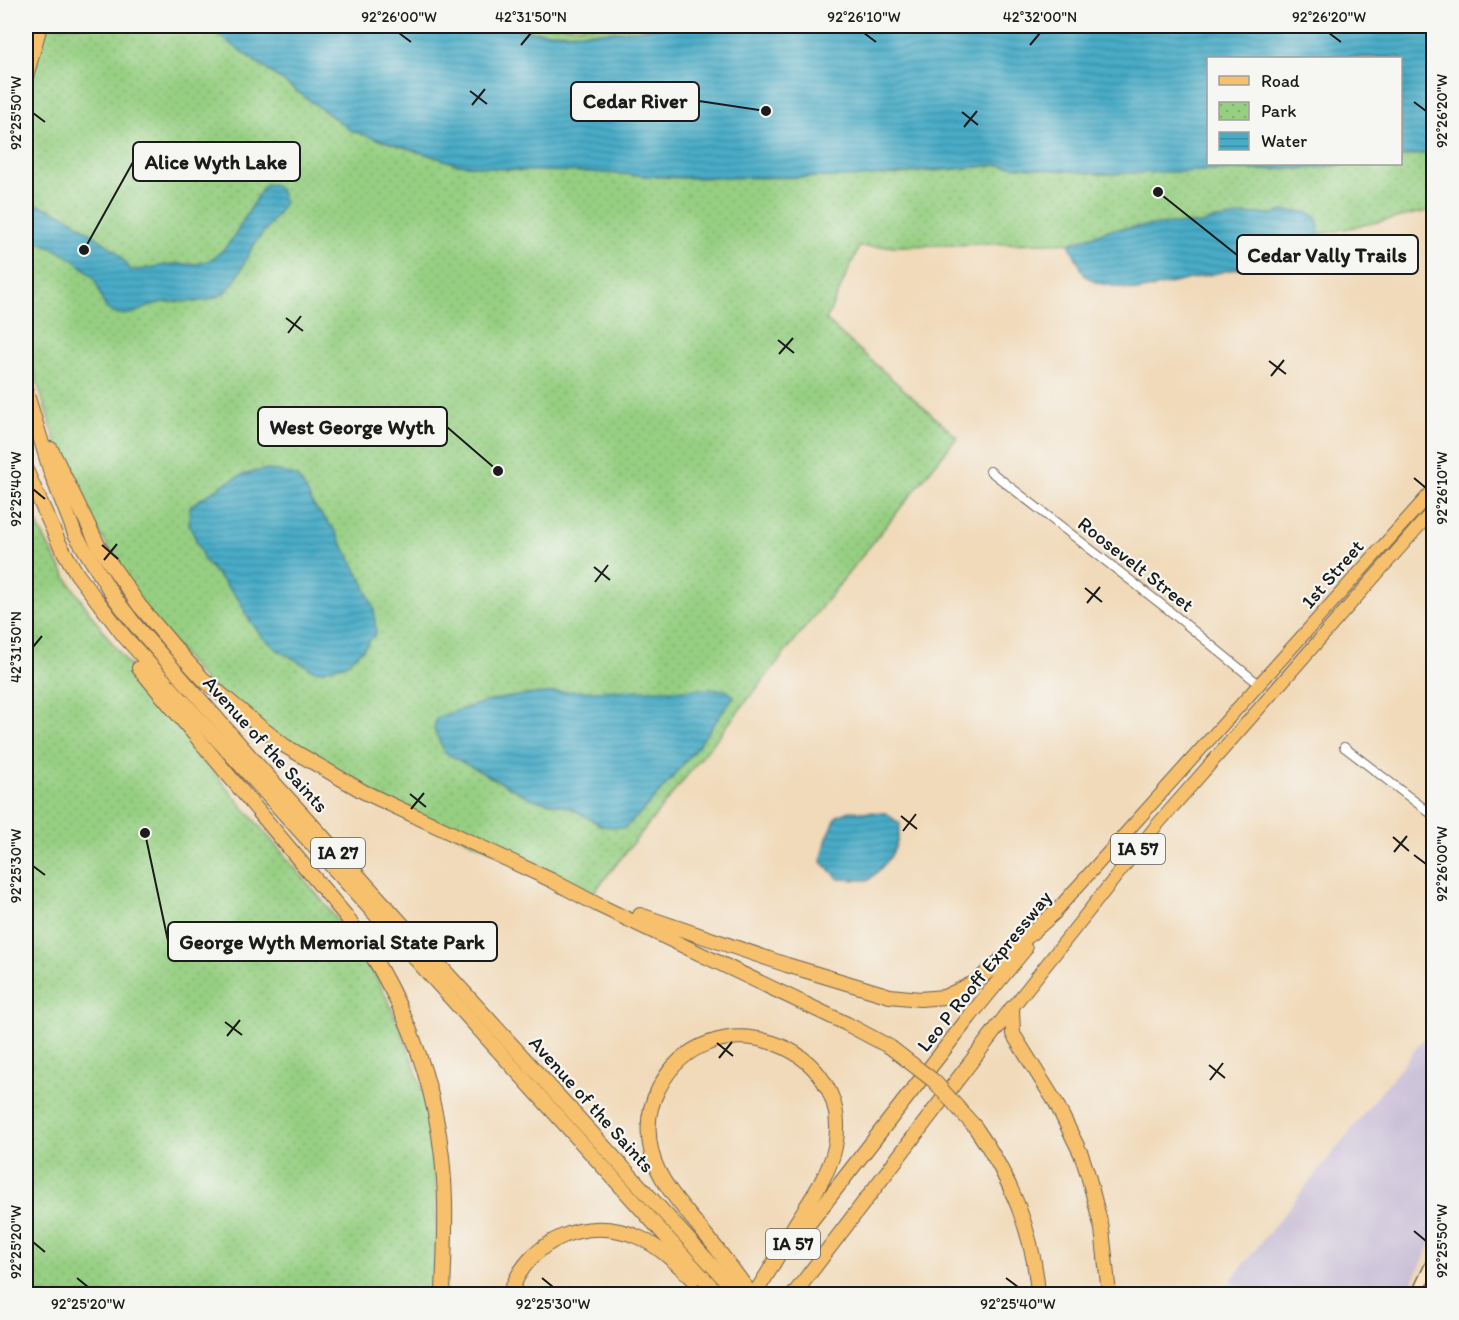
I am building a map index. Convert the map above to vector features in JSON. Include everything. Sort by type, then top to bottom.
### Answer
[{"type":"highway","points":[[26,77],[40,26]]},
{"type":"highway","points":[[26,394],[99,547],[160,632],[204,680],[285,746],[335,776],[417,818],[551,880],[598,905],[847,1024],[890,1047],[934,1081],[975,1127],[990,1148],[1017,1202],[1034,1262],[1038,1294]]},
{"type":"highway","name":"Avenue of the Saints","points":[[26,394],[51,473],[75,534],[114,597],[136,626],[264,772],[722,1266],[738,1294]]},
{"type":"highway","name":"Avenue of the Saints","points":[[26,470],[58,543],[77,574],[145,662],[711,1291]]},
{"type":"highway","points":[[58,543],[86,597],[112,633],[346,916],[373,954],[395,992],[420,1057],[439,1134],[445,1180],[442,1294]]},
{"type":"highway","points":[[551,880],[687,933],[890,996],[907,999],[944,997],[976,982],[1054,913]]},
{"type":"highway","name":"Leo P Rooff Expressway","points":[[754,1294],[970,1016],[1054,913]]},
{"type":"highway","points":[[1012,1008],[1013,1034],[1056,1103],[1081,1154],[1102,1229],[1109,1294]]},
{"type":"highway","name":"IA 57","points":[[794,1294],[1012,1008]]},
{"type":"highway","points":[[729,1037],[766,1039],[790,1049],[813,1068],[829,1090],[837,1133],[831,1162],[754,1294],[722,1266],[663,1179],[652,1154],[649,1119],[652,1105],[664,1078],[683,1057],[703,1045],[729,1037]]},
{"type":"highway","points":[[510,1294],[528,1260],[546,1245],[573,1232],[601,1228],[625,1232],[647,1242],[711,1291]]},
{"type":"main road","name":"1st Street","points":[[1260,685],[1434,489]]},
{"type":"main road","name":"1st Street","points":[[1012,1008],[1156,826],[1434,509]]},
{"type":"main road","name":"Leo P Rooff Expressway","points":[[1054,913],[1260,685]]},
{"type":"main road","points":[[1417,1294],[1434,1257]]},
{"type":"street","name":"Roosevelt Street","points":[[990,471],[1173,613],[1260,685]]},
{"type":"street","points":[[1344,747],[1434,816]]},
{"type":"shaded area","points":[[1433,1027],[1433,1239],[1407,1294],[1234,1294],[1231,1280]]},
{"type":"green space","points":[[40,26],[241,26],[891,175],[998,165],[1101,174],[1315,168],[1340,165],[1402,165],[1402,157],[1433,152],[1433,210],[1308,237],[859,247],[826,320],[957,437],[591,896],[417,817],[285,746],[204,680],[139,605],[107,545],[70,488],[26,346],[26,78]]},
{"type":"green space","points":[[493,26],[677,26],[609,32],[560,32]]},
{"type":"green space","points":[[26,499],[50,549],[95,619],[186,738],[336,918],[361,952],[382,988],[402,1032],[429,1119],[436,1184],[434,1294],[26,1294]]},
{"type":"water","points":[[206,26],[493,26],[537,31],[609,32],[678,26],[1433,26],[1433,152],[1402,157],[1402,57],[1207,57],[1207,165],[1340,165],[1315,168],[1101,174],[998,165],[859,177],[680,178],[590,172],[523,171],[457,164],[352,131]]},
{"type":"water","points":[[273,184],[281,191],[284,203],[281,209],[252,248],[231,287],[212,299],[157,303],[126,315],[112,312],[102,301],[95,280],[85,269],[61,252],[26,237],[26,203],[30,202],[65,215],[116,251],[131,270],[173,264],[198,264],[212,259],[222,251],[238,230],[258,194],[265,185]]},
{"type":"water","points":[[1283,211],[1308,212],[1317,218],[1319,227],[1317,244],[1305,253],[1291,259],[1138,291],[1098,283],[1085,276],[1069,244],[1109,230],[1169,224],[1203,224],[1210,220]]},
{"type":"water","points":[[263,470],[279,471],[297,477],[313,505],[333,528],[364,584],[374,609],[376,633],[364,648],[346,664],[321,671],[313,670],[278,650],[262,637],[246,615],[240,601],[204,560],[189,523],[190,506],[242,475]]},
{"type":"water","points":[[726,690],[734,696],[683,765],[625,828],[602,826],[569,807],[532,799],[445,753],[434,730],[436,718],[507,697],[588,691]]},
{"type":"water","points":[[850,811],[886,813],[900,824],[895,849],[869,880],[839,879],[821,861],[827,838],[837,816]]},
{"type":"place","name":"Cedar River","points":[[766,111]]},
{"type":"place","name":"Cedar Vally Trails","points":[[1158,192]]},
{"type":"place","name":"Alice Wyth Lake","points":[[84,250]]},
{"type":"place","name":"West George Wyth","points":[[498,471]]},
{"type":"place","name":"George Wyth Memorial State Park","points":[[145,833]]}]
